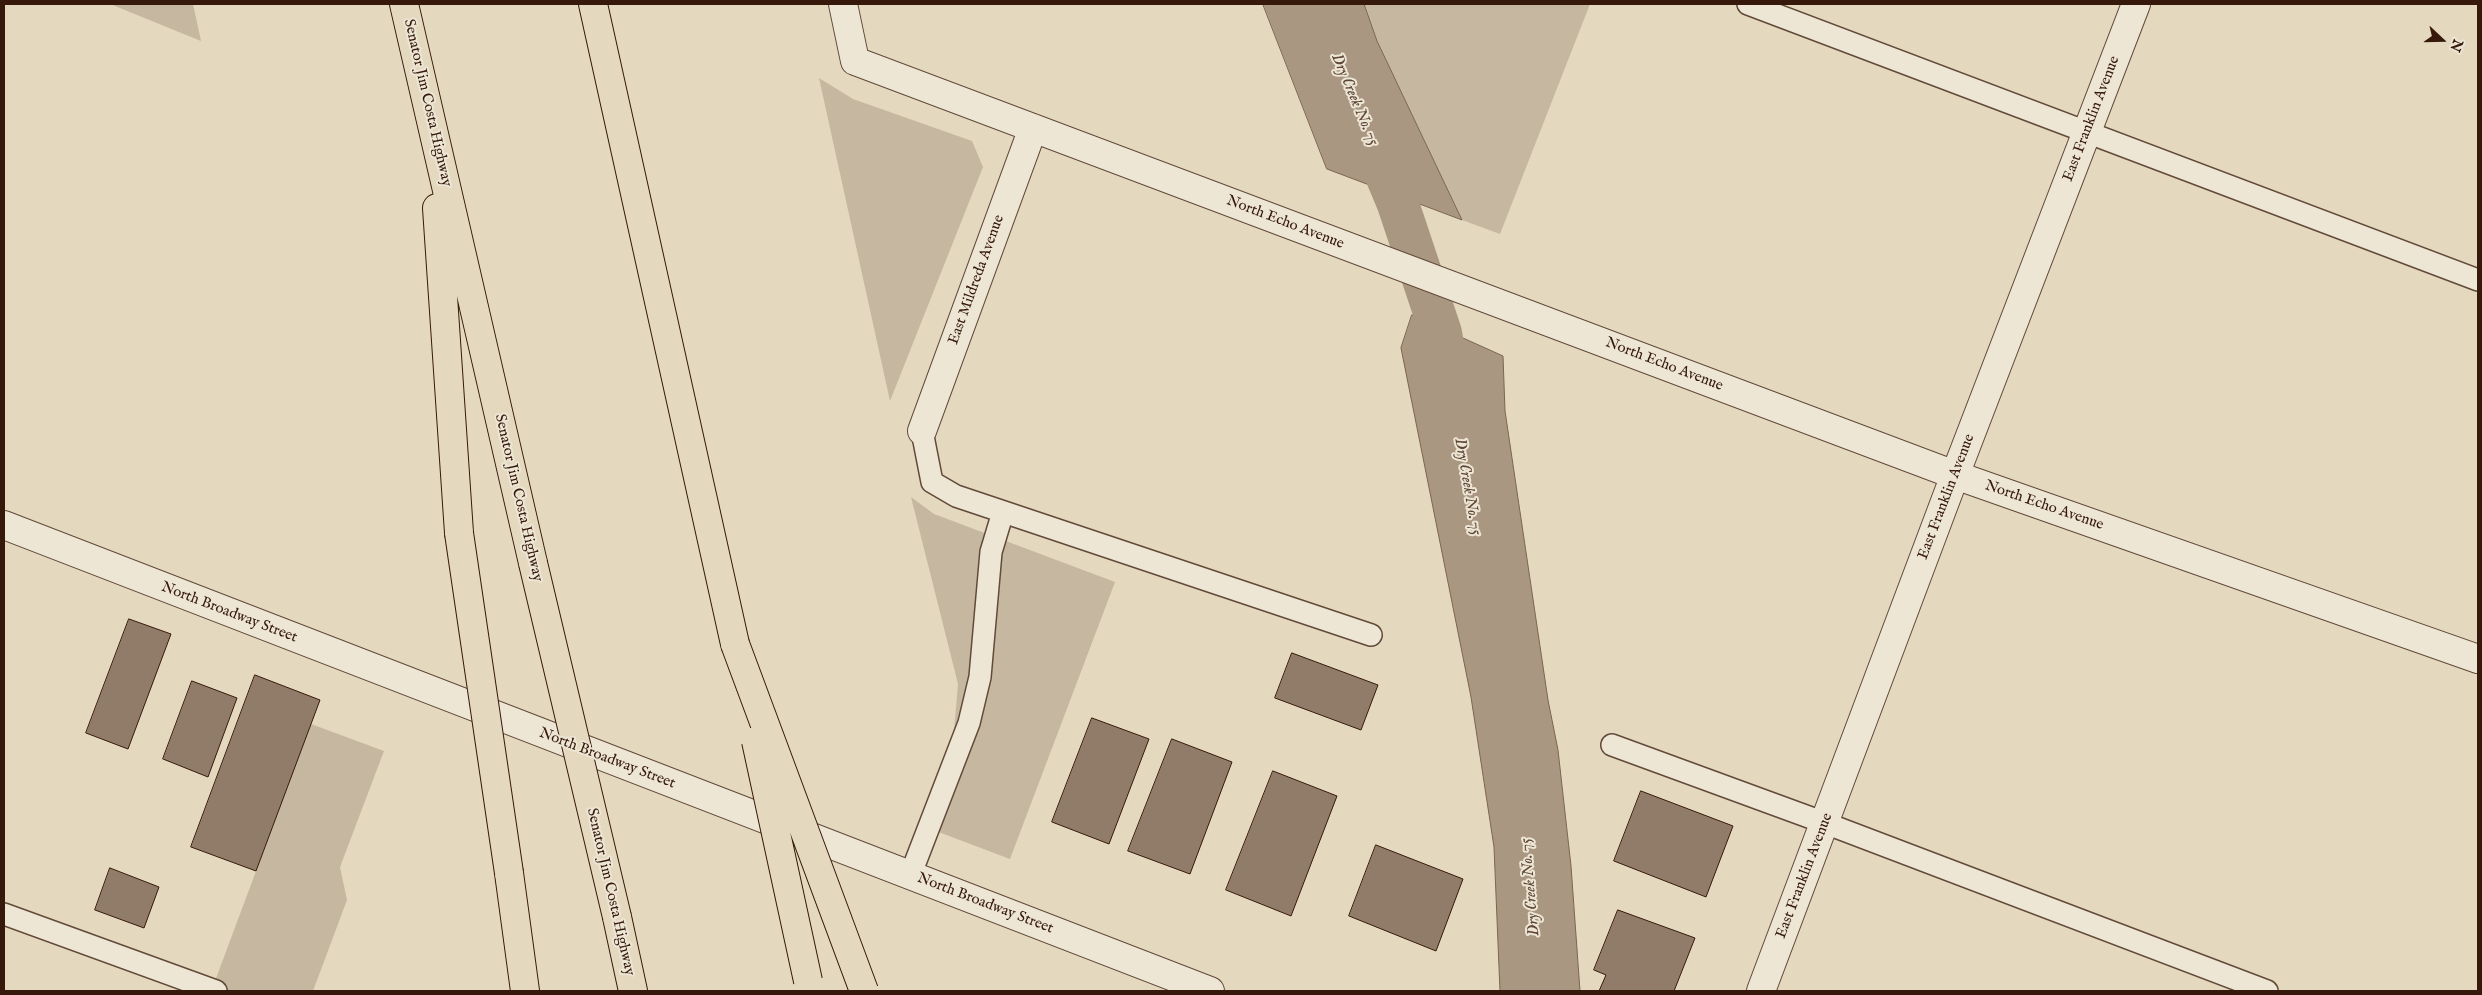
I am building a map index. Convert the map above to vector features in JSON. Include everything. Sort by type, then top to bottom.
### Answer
[{"type":"highway","name":"Senator Jim Costa Highway","points":[[404,4],[633,991]]},
{"type":"highway","points":[[593,4],[809,986]]},
{"type":"highway","points":[[432,124],[459,533],[525,991]]},
{"type":"highway","points":[[735,644],[864,991]]},
{"type":"street","name":"North Echo Avenue","points":[[843,4],[855,61],[1955,475],[2478,658]]},
{"type":"street","name":"East Franklin Avenue","points":[[1761,991],[1955,475],[2136,4]]},
{"type":"street","name":"East Mildreda Avenue","points":[[922,431],[1033,128]]},
{"type":"street","name":"North Broadway Street","points":[[4,525],[1210,991]]},
{"type":"lane","points":[[1748,4],[2478,280]]},
{"type":"lane","points":[[922,431],[932,482],[956,496],[1371,635]]},
{"type":"lane","points":[[910,876],[969,723],[980,677],[991,552],[1003,512]]},
{"type":"lane","points":[[1612,745],[1825,823],[2267,991]]},
{"type":"lane","points":[[4,914],[216,991]]},
{"type":"shaded area","points":[[110,4],[193,4],[201,41]]},
{"type":"shaded area","points":[[1364,4],[1590,4],[1500,234],[1462,220],[1377,41]]},
{"type":"shaded area","points":[[819,78],[853,99],[972,141],[983,167],[890,401]]},
{"type":"shaded area","points":[[911,497],[934,514],[1115,582],[1010,859],[920,825],[954,731],[958,684]]},
{"type":"shaded area","points":[[311,724],[384,751],[340,867],[347,900],[313,991],[218,991],[212,989]]},
{"type":"water","points":[[1263,4],[1364,4],[1377,41],[1462,220],[1327,169]]},
{"type":"water","points":[[1412,315],[1503,356],[1505,411],[1548,700],[1558,750],[1571,866],[1580,991],[1500,991],[1494,847],[1471,697],[1401,348]]},
{"type":"building","points":[[129,619],[171,634],[128,749],[86,733]]},
{"type":"building","points":[[1292,653],[1378,685],[1361,730],[1275,698]]},
{"type":"building","points":[[255,675],[320,700],[256,871],[191,847]]},
{"type":"building","points":[[192,681],[237,698],[208,777],[163,759]]},
{"type":"building","points":[[1092,718],[1149,739],[1109,844],[1052,822]]},
{"type":"building","points":[[1172,739],[1232,762],[1190,874],[1128,851]]},
{"type":"building","points":[[1273,771],[1337,796],[1291,916],[1226,890]]},
{"type":"building","points":[[1641,791],[1733,826],[1706,897],[1614,861]]},
{"type":"building","points":[[1376,845],[1463,879],[1436,951],[1349,916]]},
{"type":"building","points":[[110,868],[159,887],[144,928],[95,910]]},
{"type":"building","points":[[1618,910],[1695,938],[1674,991],[1599,991],[1606,975],[1594,970]]},
{"type":"waterway","name":"Dry Creek No. 75","points":[[1372,142],[1398,204],[1441,333],[1450,385]]}]
